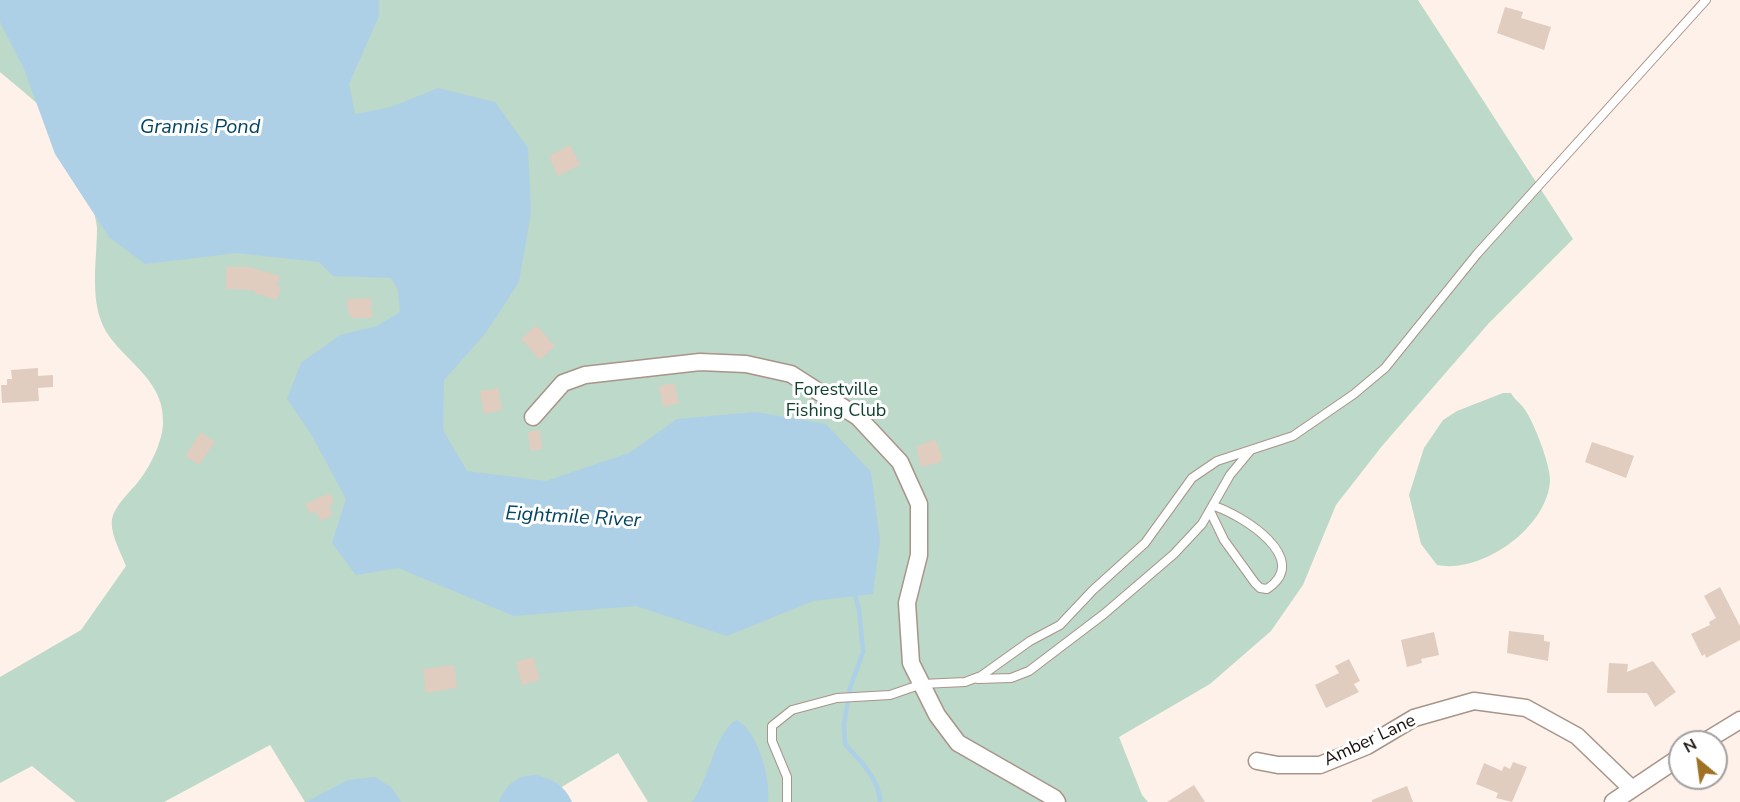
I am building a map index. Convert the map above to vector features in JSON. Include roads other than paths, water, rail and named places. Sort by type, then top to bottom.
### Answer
[{"type":"street","points":[[533,417],[563,382],[585,375],[699,362],[746,364],[791,374],[858,417],[900,462],[919,504],[919,555],[907,603],[911,663],[937,715],[958,743],[1054,798],[1057,802]]},
{"type":"street","name":"Amber Lane","points":[[1257,761],[1278,765],[1320,765],[1367,746],[1414,718],[1474,701],[1526,708],[1568,730],[1632,789]]},
{"type":"street","points":[[1724,730],[1740,720]]},
{"type":"street","points":[[1613,802],[1668,765]]},
{"type":"lane","points":[[787,802],[787,777],[772,741],[772,726],[792,710],[837,698],[861,694],[890,695],[922,684],[965,682],[974,679],[1030,641],[1060,625],[1077,610],[1093,590],[1144,543],[1192,478],[1217,461],[1293,436],[1354,394],[1385,368],[1477,254],[1706,0]]},
{"type":"lane","points":[[974,679],[1011,678],[1029,671],[1104,614],[1174,554],[1212,509],[1230,475],[1250,452]]},
{"type":"lane","points":[[1212,509],[1231,511],[1248,521],[1268,540],[1281,558],[1281,571],[1276,583],[1267,588],[1260,588],[1250,577],[1224,540],[1212,509]]},
{"type":"water","name":"Grannis Pond","points":[[0,0],[379,0],[379,16],[349,84],[355,114],[391,107],[438,88],[495,102],[528,148],[531,212],[519,282],[485,334],[444,380],[443,430],[467,471],[546,481],[629,453],[677,419],[756,412],[826,424],[871,472],[880,540],[873,594],[813,601],[727,636],[636,606],[514,616],[398,568],[356,575],[332,543],[346,499],[311,434],[287,399],[301,363],[340,335],[377,326],[400,312],[398,290],[391,278],[333,276],[319,262],[237,253],[145,264],[109,237],[55,154],[24,69],[0,22]]},
{"type":"water","points":[[737,720],[751,734],[762,757],[768,802],[692,802],[723,734]]},
{"type":"water","points":[[536,775],[558,784],[572,802],[499,802],[505,790],[513,782],[523,777]]},
{"type":"water","points":[[375,777],[391,787],[401,802],[306,802],[348,780]]},
{"type":"waterway","name":"Eightmile River","points":[[854,592],[859,609],[863,652],[850,688],[844,724],[845,744],[873,778],[880,802]]},
{"type":"park label","name":"Forestville Fishing Club","points":[[836,401]]}]
